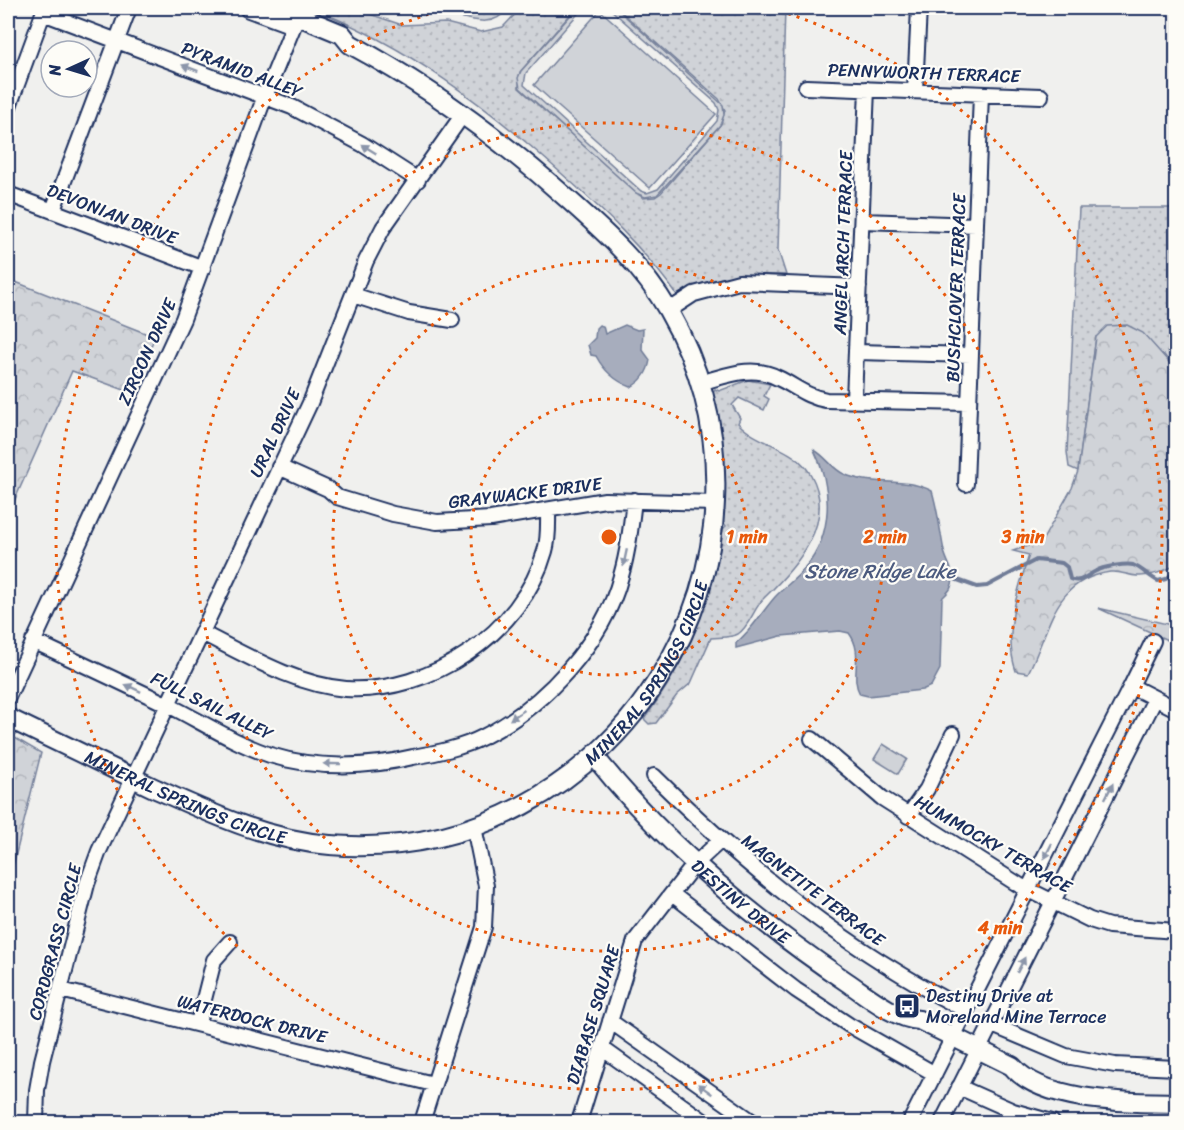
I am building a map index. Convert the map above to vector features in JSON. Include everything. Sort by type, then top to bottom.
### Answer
[{"type":"street","points":[[52,210],[129,8]]},
{"type":"street","name":"MINERAL SPRINGS CIRCLE","points":[[249,8],[296,20]]},
{"type":"street","name":"MINERAL SPRINGS CIRCLE","points":[[8,718],[242,827],[312,843],[354,846],[392,844],[442,836],[474,827],[533,800],[595,757],[624,728],[654,689],[683,639],[701,588],[710,549],[714,504],[710,432],[699,383],[668,310],[643,273],[614,240],[540,174],[464,113],[350,44],[339,45],[279,8]]},
{"type":"street","points":[[915,90],[919,8]]},
{"type":"street","points":[[8,109],[44,10]]},
{"type":"street","name":"PYRAMID ALLEY","points":[[44,10],[116,40],[265,96],[362,144],[418,180]]},
{"type":"street","name":"ZIRCON DRIVE","points":[[8,697],[183,319],[265,96],[296,20]]},
{"type":"street","name":"PENNYWORTH TERRACE","points":[[806,87],[1041,96]]},
{"type":"street","name":"ANGEL ARCH TERRACE","points":[[855,399],[867,89]]},
{"type":"street","name":"BUSHCLOVER TERRACE","points":[[966,484],[981,94]]},
{"type":"street","name":"URAL DRIVE","points":[[134,778],[310,403],[366,261],[383,228],[464,113]]},
{"type":"street","name":"DEVONIAN DRIVE","points":[[8,194],[203,268]]},
{"type":"street","points":[[863,221],[976,225]]},
{"type":"street","points":[[668,310],[694,294],[739,282],[859,286]]},
{"type":"street","points":[[353,295],[409,313],[452,320]]},
{"type":"street","points":[[857,352],[971,355]]},
{"type":"street","points":[[699,383],[743,371],[758,371],[778,378],[810,396],[825,399],[969,403]]},
{"type":"street","name":"GRAYWACKE DRIVE","points":[[279,467],[328,489],[337,497],[393,514],[437,522],[491,519],[605,500],[714,504]]},
{"type":"street","name":"FULL SAIL ALLEY","points":[[33,641],[169,705],[230,738],[270,755],[319,764],[392,762],[435,753],[482,738],[523,711],[557,682],[585,649],[621,578],[634,500]]},
{"type":"street","points":[[202,633],[302,680],[345,688],[384,687],[414,678],[474,650],[501,627],[535,578],[545,551],[548,510]]},
{"type":"street","points":[[910,1122],[1153,641]]},
{"type":"street","points":[[1131,686],[1176,709]]},
{"type":"street","points":[[942,1122],[1155,699]]},
{"type":"street","points":[[908,816],[927,789],[953,734]]},
{"type":"street","name":"HUMMOCKY TERRACE","points":[[812,739],[882,798],[908,816],[1052,902],[1109,926],[1176,931]]},
{"type":"street","name":"DESTINY DRIVE","points":[[595,757],[638,808],[694,865],[738,902],[816,960],[907,1019],[915,1030],[976,1055],[1007,1077],[1019,1076],[1049,1088],[1090,1097],[1176,1103]]},
{"type":"street","name":"MAGNETITE TERRACE","points":[[654,776],[720,841],[804,910],[876,961],[967,1011]]},
{"type":"street","name":"CORDGRASS CIRCLE","points":[[36,1122],[37,1090],[42,1060],[93,864],[134,778]]},
{"type":"street","points":[[422,1122],[484,927],[486,886],[474,827]]},
{"type":"street","name":"DIABASE SQUARE","points":[[579,1122],[635,941],[653,914],[694,865],[720,841]]},
{"type":"street","points":[[672,894],[796,990],[849,1025],[934,1074]]},
{"type":"street","points":[[198,1023],[214,960],[230,942]]},
{"type":"street","name":"WATERDOCK DRIVE","points":[[61,990],[433,1084]]},
{"type":"street","points":[[610,1021],[753,1122]]},
{"type":"street","points":[[990,1024],[1066,1056],[1115,1065],[1176,1068]]},
{"type":"street","points":[[603,1049],[705,1122]]},
{"type":"street","points":[[959,1087],[1013,1111],[1052,1122]]},
{"type":"street","points":[[726,1122],[734,1110]]},
{"type":"green space","points":[[311,8],[352,8],[402,25],[446,23],[481,32],[503,27],[521,8],[576,8],[520,72],[519,88],[643,198],[655,197],[661,193],[721,124],[725,110],[719,99],[617,8],[785,8],[778,250],[786,275],[716,279],[677,295],[651,261],[608,216],[504,124],[444,79],[412,59],[380,40]]},
{"type":"green space","points":[[399,8],[430,8],[426,13],[398,14]]},
{"type":"green space","points":[[434,8],[508,8],[500,16],[483,21],[434,13]]},
{"type":"green space","points":[[577,8],[583,8],[526,73],[524,85],[641,191],[647,193],[658,189],[717,121],[719,110],[716,103],[609,8],[616,8],[723,105],[724,115],[720,125],[657,195],[645,197],[636,193],[520,88],[518,78],[521,71]]},
{"type":"green space","points":[[600,10],[716,114],[650,188],[534,85]]},
{"type":"green space","points":[[1079,208],[1176,208],[1176,370],[1164,355],[1096,337],[1078,471],[1069,467],[1067,452]]},
{"type":"green space","points":[[8,279],[155,337],[130,392],[72,371],[8,515]]},
{"type":"green space","points":[[1127,325],[1143,333],[1176,370],[1176,565],[1147,576],[1110,572],[1090,577],[1076,586],[1064,597],[1056,610],[1028,673],[1016,671],[1012,657],[1011,628],[1016,598],[1029,555],[1013,551],[1042,541],[1072,488],[1078,471],[1096,337],[1107,326]]},
{"type":"green space","points":[[8,350],[14,351],[12,379],[8,378]]},
{"type":"green space","points":[[748,380],[770,384],[764,396],[769,399],[764,410],[739,398],[732,405],[740,418],[738,423],[756,437],[786,452],[804,465],[818,493],[819,510],[816,526],[800,558],[761,601],[742,631],[732,636],[711,638],[691,683],[677,695],[656,723],[649,724],[644,719],[673,675],[695,630],[710,583],[721,531],[726,526],[723,522],[722,458],[712,393],[715,389],[719,391]]},
{"type":"green space","points":[[1098,608],[1176,626],[1176,644]]},
{"type":"green space","points":[[8,734],[41,753],[8,886]]},
{"type":"green space","points":[[883,744],[907,759],[898,774],[874,759]]},
{"type":"water","points":[[599,325],[603,326],[605,334],[625,325],[637,330],[643,329],[642,349],[650,360],[644,376],[631,387],[615,379],[606,371],[596,356],[591,355],[588,345],[595,338],[596,328]]},
{"type":"water","name":"Stone Ridge Lake","points":[[814,450],[840,472],[854,478],[911,484],[932,491],[953,582],[942,598],[940,669],[931,686],[922,690],[868,696],[860,694],[856,680],[857,657],[854,641],[849,633],[840,631],[781,636],[736,648],[736,643],[752,627],[775,597],[805,568],[821,541],[827,511],[827,495],[825,480]]},
{"type":"waterway","points":[[952,578],[977,587],[987,586],[1036,560],[1062,563],[1067,567],[1070,579],[1074,580],[1081,580],[1099,570],[1120,565],[1133,565],[1158,581],[1166,579],[1176,571]]},
{"type":"place","name":"Destiny Drive at Moreland Mine Terrace","points":[[907,1006]]}]
